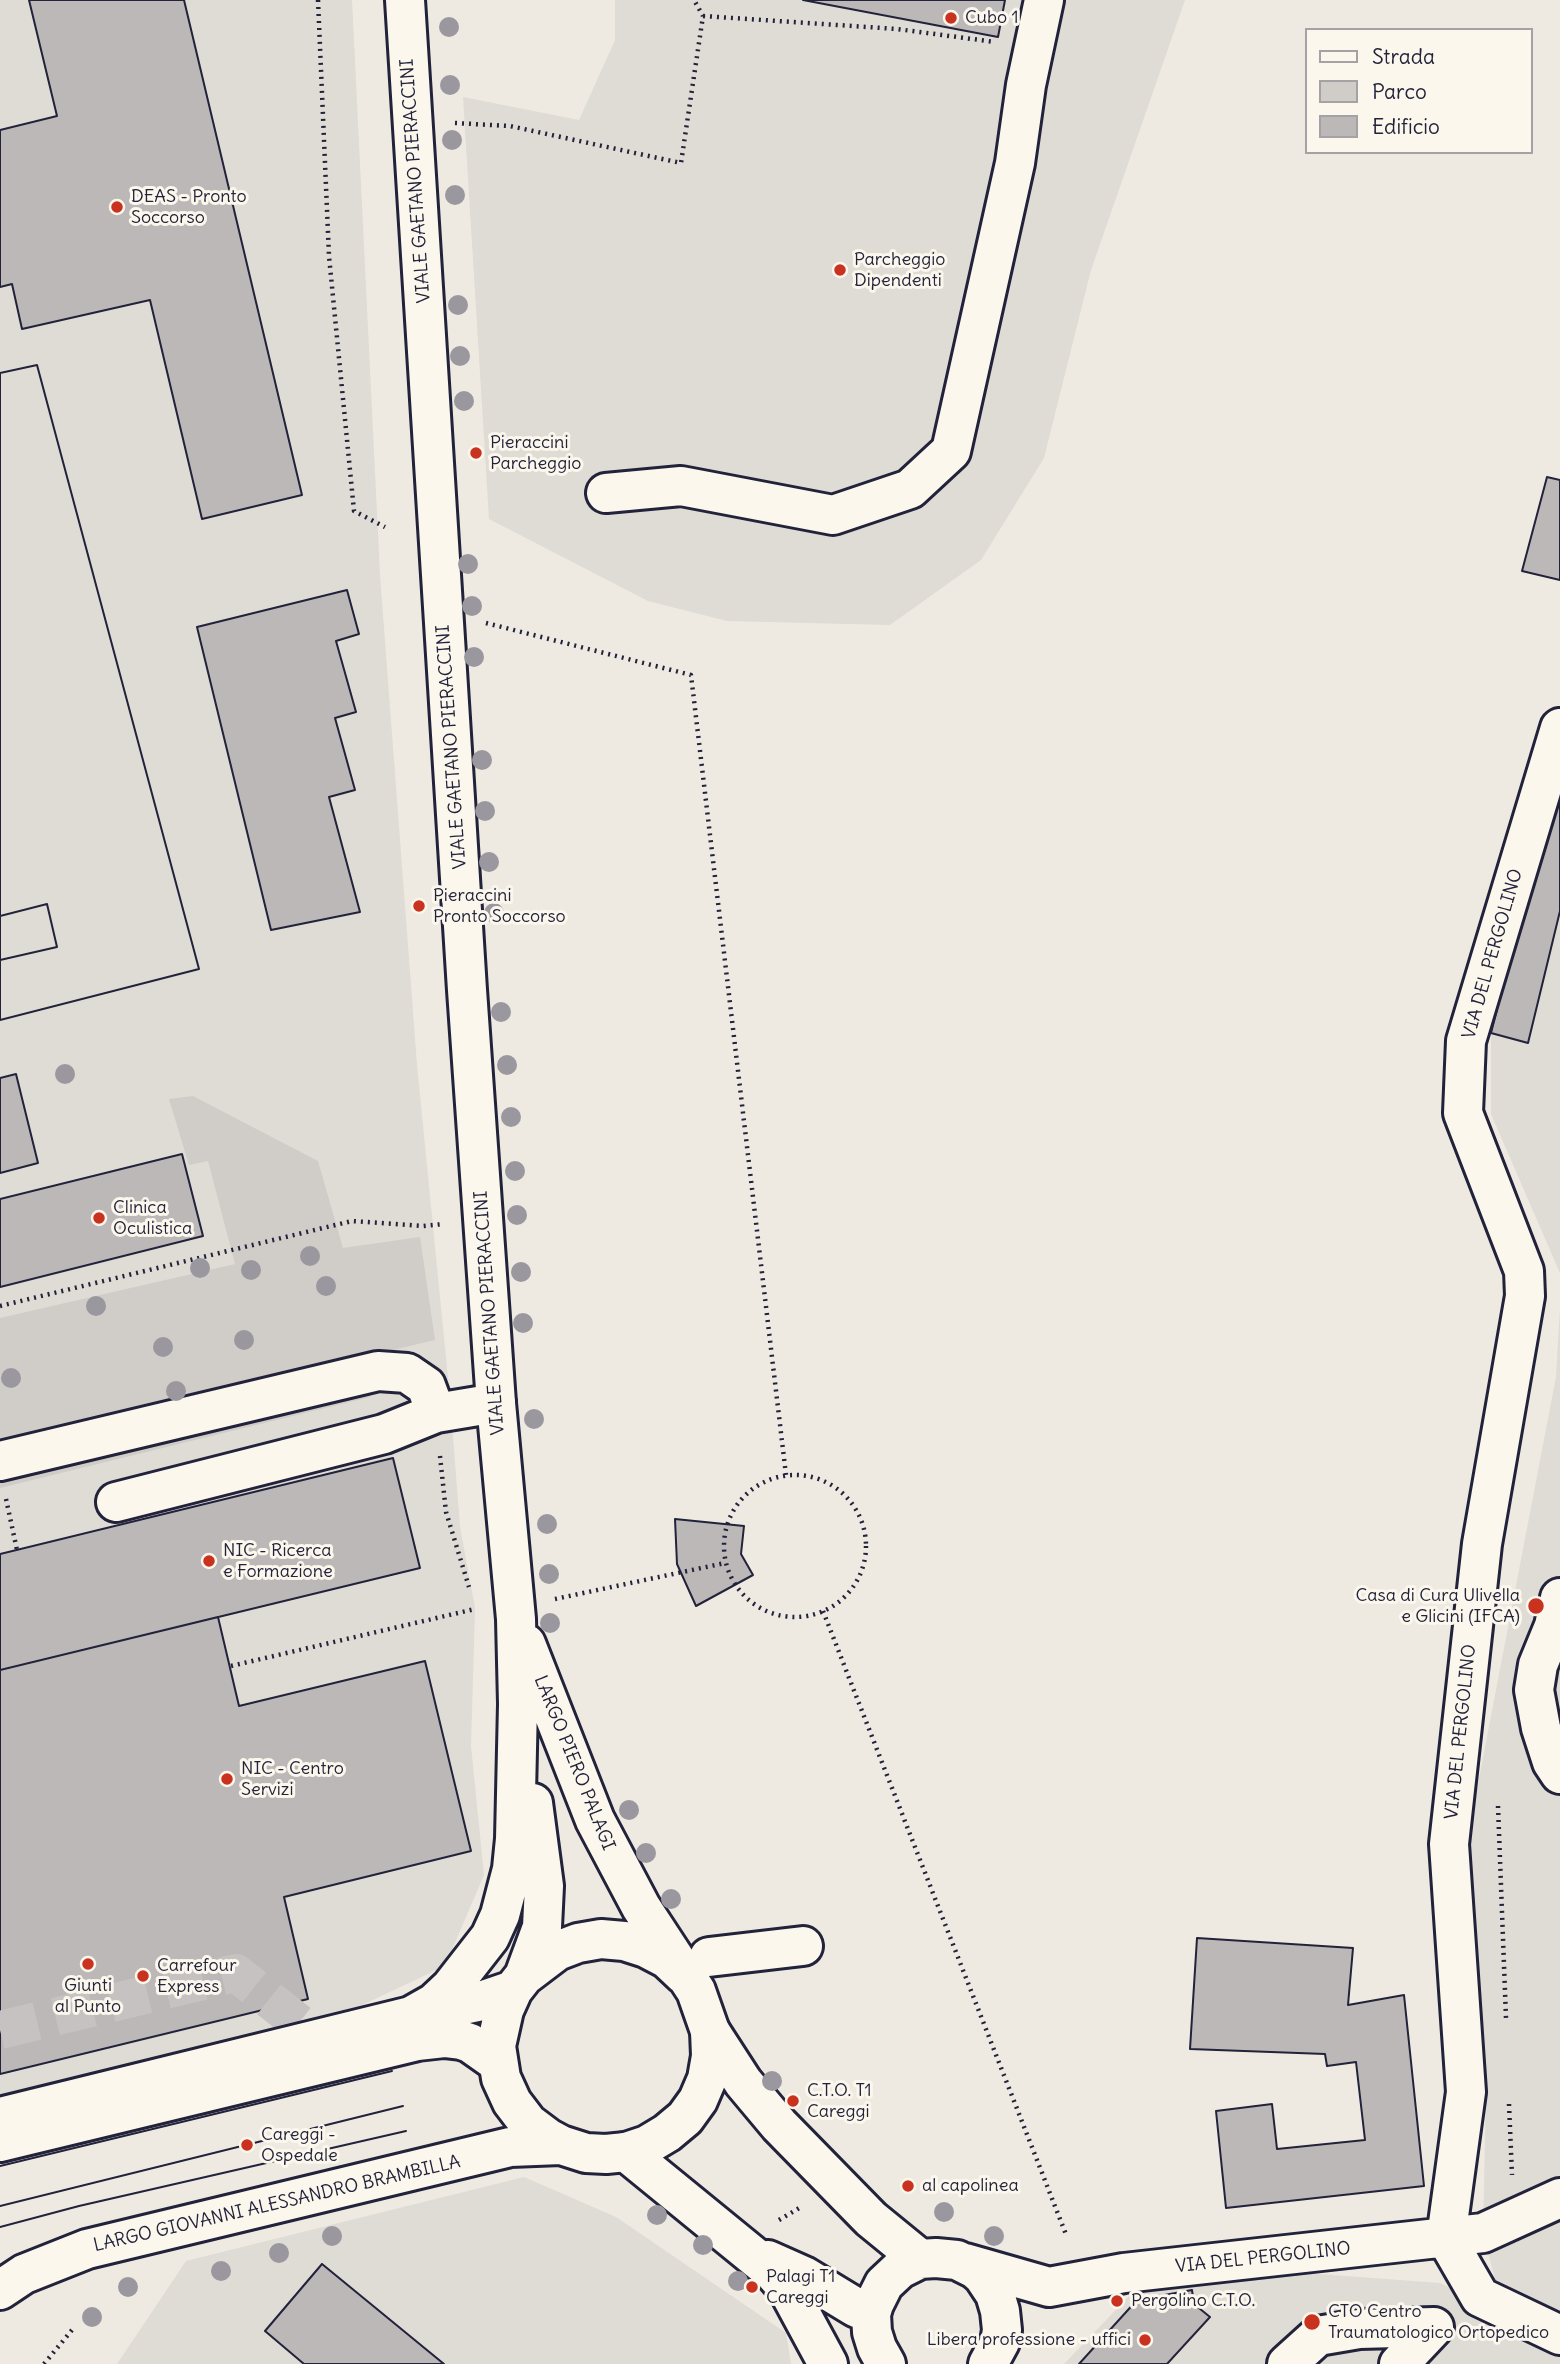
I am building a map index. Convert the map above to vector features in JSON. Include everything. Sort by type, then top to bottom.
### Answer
[{"type":"main road","name":"VIALE GAETANO PIERACCINI","points":[[405,0],[467,990],[496,1403],[532,1610]]},
{"type":"main road","points":[[606,493],[681,486],[833,515],[910,489],[951,451],[1014,163],[1026,85],[1044,0]]},
{"type":"main road","name":"VIA DEL PERGOLINO","points":[[965,2263],[1049,2287],[1124,2273],[1446,2238],[1466,2092],[1449,1844],[1482,1544],[1525,1296],[1524,1270],[1463,1113],[1466,1041],[1559,737]]},
{"type":"main road","points":[[3,1479],[378,1371],[407,1373],[426,1386],[427,1415]]},
{"type":"main road","points":[[116,1502],[384,1434],[427,1415],[496,1403]]},
{"type":"main road","points":[[1560,1598],[1555,1626],[1538,1665],[1534,1690],[1541,1728],[1552,1762],[1560,1774]]},
{"type":"main road","name":"LARGO PIERO PALAGI","points":[[411,2016],[434,2003],[451,1987],[491,1937],[500,1915],[512,1870],[517,1704],[532,1610]]},
{"type":"main road","name":"LARGO PIERO PALAGI","points":[[532,1610],[595,1820],[641,1908],[705,1969]]},
{"type":"main road","points":[[1560,1687],[1560,1705]]},
{"type":"main road","name":"LARGO PIERO PALAGI","points":[[517,1704],[544,1886],[542,1927],[498,2030],[497,2062],[512,2102],[537,2132],[561,2146],[586,2153],[626,2152],[648,2145],[667,2133],[685,2118],[707,2079],[711,2056],[710,2031],[696,1991],[705,1969]]},
{"type":"main road","name":"LARGO PIERO PALAGI","points":[[519,1983],[556,1951],[578,1943],[601,1940],[624,1941],[667,1959],[705,1969]]},
{"type":"main road","points":[[705,1969],[809,1958]]},
{"type":"main road","points":[[0,2117],[478,2002],[519,1983]]},
{"type":"main road","name":"LARGO PIERO PALAGI","points":[[710,2031],[743,2082],[779,2125],[871,2219],[920,2259]]},
{"type":"main road","points":[[0,2142],[417,2041],[443,2038],[461,2040],[470,2043],[497,2062]]},
{"type":"main road","name":"LARGO GIOVANNI ALESSANDRO BRAMBILLA","points":[[0,2290],[37,2268],[87,2249],[510,2147],[561,2146]]},
{"type":"main road","points":[[626,2152],[762,2239],[804,2276],[871,2314]]},
{"type":"main road","points":[[1560,2198],[1483,2233],[1446,2238],[1480,2297],[1560,2335]]},
{"type":"main road","points":[[762,2239],[787,2288],[838,2363],[871,2314],[884,2284],[900,2269],[920,2259],[936,2258],[965,2263],[983,2276],[995,2294],[1000,2311],[995,2347]]},
{"type":"main road","points":[[995,2347],[1049,2287]]},
{"type":"main road","points":[[871,2314],[872,2332],[886,2364]]},
{"type":"main road","points":[[1287,2364],[1318,2336],[1359,2329],[1434,2327],[1399,2364]]},
{"type":"path","points":[[318,0],[329,256],[354,511],[385,527]]},
{"type":"path","points":[[412,125],[457,123],[510,126],[681,163],[703,16],[694,0]]},
{"type":"path","points":[[703,16],[897,29],[1003,43]]},
{"type":"path","points":[[485,623],[691,675],[786,1475]]},
{"type":"path","points":[[0,1306],[352,1221],[423,1226],[483,1220]]},
{"type":"path","points":[[231,1666],[475,1608],[446,1512],[437,1437],[427,1415]]},
{"type":"path","points":[[786,1475],[819,1478],[848,1498],[858,1512],[864,1528],[866,1548],[858,1578],[847,1595],[824,1611],[792,1618],[756,1606],[744,1597],[725,1563],[724,1538],[727,1524],[748,1492],[770,1479],[786,1475]]},
{"type":"path","points":[[3,1479],[17,1550]]},
{"type":"path","points":[[532,1610],[725,1563]]},
{"type":"path","points":[[824,1611],[1068,2237]]},
{"type":"path","points":[[1497,1797],[1506,2028]]},
{"type":"path","points":[[1509,2096],[1513,2219]]},
{"type":"path","points":[[762,2239],[810,2201]]},
{"type":"path","points":[[44,2364],[72,2330]]},
{"type":"shaded area","points":[[0,0],[352,0],[380,575],[417,1065],[460,1527],[475,1608],[471,1746],[484,1875],[445,1966],[358,2007],[261,2038],[0,2104]]},
{"type":"shaded area","points":[[615,0],[1185,0],[1091,270],[1044,458],[981,560],[890,625],[727,621],[648,601],[489,519],[463,97],[579,120],[615,40]]},
{"type":"shaded area","points":[[1554,780],[1560,781],[1560,1273],[1491,1114],[1491,1033]]},
{"type":"shaded area","name":"Casa di Cura Ulivella e Glicini (IFCA)","points":[[1560,1308],[1560,2310],[1497,2287],[1483,2233],[1486,2093],[1468,1836],[1556,1377]]},
{"type":"shaded area","points":[[524,2177],[616,2217],[786,2333],[791,2364],[117,2364],[186,2261]]},
{"type":"shaded area","name":"CTO Centro Traumatologico Ortopedico","points":[[1305,2273],[1440,2283],[1560,2342],[1560,2364],[1064,2364],[1134,2291]]},
{"type":"green space","points":[[193,1096],[318,1161],[343,1248],[420,1237],[435,1340],[0,1443],[0,1318],[235,1264],[208,1161],[189,1165],[169,1099]]},
{"type":"green space","points":[[368,1387],[370,1397],[0,1488],[0,1477]]},
{"type":"building","name":"DEAS - Pronto Soccorso","points":[[29,0],[184,0],[302,495],[202,519],[150,300],[22,329],[12,284],[0,287],[0,130],[57,116]]},
{"type":"building","name":"Cubo 1","points":[[803,0],[1005,0],[998,37]]},
{"type":"building","points":[[37,365],[199,969],[0,1020],[0,960],[57,947],[47,904],[0,916],[0,373]]},
{"type":"building","points":[[37,365],[199,969],[0,1020],[0,373]]},
{"type":"building","points":[[1547,477],[1560,480],[1560,580],[1522,571]]},
{"type":"building","points":[[347,590],[359,634],[336,641],[356,712],[335,718],[355,790],[329,797],[360,912],[271,930],[197,627]]},
{"type":"building","points":[[1554,780],[1560,781],[1560,911],[1528,1043],[1491,1033]]},
{"type":"building","points":[[47,904],[57,947],[0,960],[0,916]]},
{"type":"building","points":[[16,1074],[38,1163],[0,1173],[0,1078]]},
{"type":"building","name":"Clinica Oculistica","points":[[182,1154],[203,1236],[0,1287],[0,1199]]},
{"type":"building","name":"NIC - Ricerca e Formazione","points":[[393,1458],[420,1568],[0,1670],[0,1554]]},
{"type":"building","points":[[675,1519],[744,1526],[741,1554],[753,1575],[696,1606],[677,1564]]},
{"type":"building","name":"NIC - Centro Servizi","points":[[218,1617],[239,1706],[425,1661],[471,1851],[284,1897],[308,1999],[0,2074],[0,1670]]},
{"type":"building","points":[[1197,1938],[1353,1948],[1348,2005],[1404,1995],[1424,2186],[1226,2208],[1216,2111],[1272,2104],[1277,2149],[1365,2140],[1356,2062],[1327,2066],[1325,2054],[1190,2049]]},
{"type":"building","points":[[322,2264],[444,2364],[304,2364],[265,2331]]},
{"type":"building","name":"Libera professione - uffici","points":[[1192,2290],[1194,2304],[1210,2317],[1167,2364],[1079,2364],[1137,2300]]},
{"type":"tunnel","points":[[0,2030],[236,1973],[319,2039]]},
{"type":"tram line","points":[[0,2166],[392,2071]]},
{"type":"tram line","points":[[0,2206],[403,2106]]},
{"type":"tram line","points":[[0,2227],[79,2206],[406,2131]]},
{"type":"place","name":"Cubo 1","points":[[951,18]]},
{"type":"place","name":"DEAS - Pronto Soccorso","points":[[117,207]]},
{"type":"place","name":"Parcheggio Dipendenti","points":[[840,270]]},
{"type":"place","name":"Pieraccini Parcheggio","points":[[476,453]]},
{"type":"place","name":"Pieraccini Pronto Soccorso","points":[[419,906]]},
{"type":"place","name":"Clinica Oculistica","points":[[99,1218]]},
{"type":"place","name":"NIC - Ricerca e Formazione","points":[[209,1561]]},
{"type":"place","name":"Casa di Cura Ulivella e Glicini (IFCA)","points":[[1536,1606]]},
{"type":"place","name":"NIC - Centro Servizi","points":[[227,1779]]},
{"type":"place","name":"Giunti al Punto","points":[[88,1964]]},
{"type":"place","name":"Carrefour Express","points":[[143,1976]]},
{"type":"place","name":"C.T.O. T1 Careggi","points":[[793,2101]]},
{"type":"place","name":"Careggi - Ospedale","points":[[247,2145]]},
{"type":"place","name":"al capolinea","points":[[908,2186]]},
{"type":"place","name":"Palagi T1 Careggi","points":[[752,2287]]},
{"type":"place","name":"Pergolino C.T.O.","points":[[1117,2301]]},
{"type":"place","name":"CTO Centro Traumatologico Ortopedico","points":[[1312,2322]]},
{"type":"place","name":"Libera professione - uffici","points":[[1145,2340]]}]
